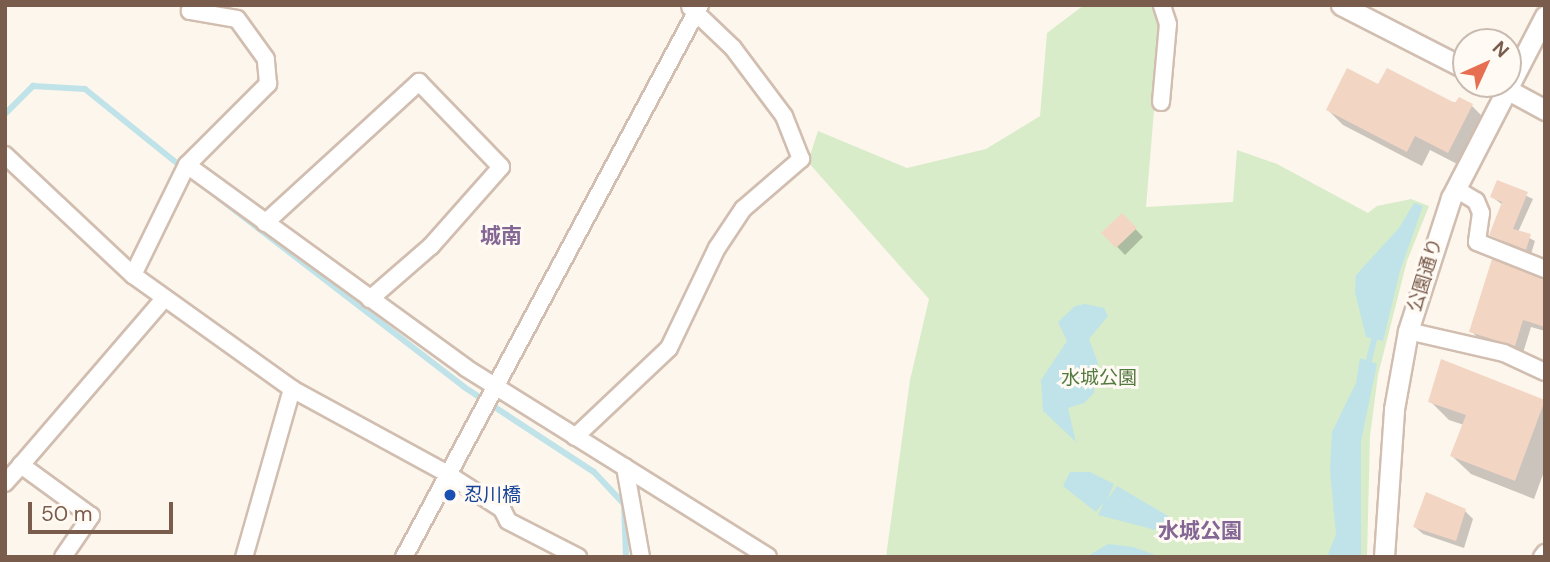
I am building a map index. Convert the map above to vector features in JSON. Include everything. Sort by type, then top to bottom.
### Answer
[{"type":"street","points":[[1161,102],[1168,24],[1162,5]]},
{"type":"street","points":[[1341,5],[1452,62]]},
{"type":"street","points":[[132,275],[187,165],[268,84],[265,59],[237,19],[187,7]]},
{"type":"street","points":[[404,557],[446,473],[495,387],[695,8],[733,48],[784,116],[801,159],[743,209],[717,248],[670,348],[575,437]]},
{"type":"street","name":"公園通り","points":[[1522,54],[1545,16]]},
{"type":"street","points":[[265,223],[419,82],[501,167],[431,246],[370,299]]},
{"type":"street","name":"公園通り","points":[[1384,557],[1394,409],[1408,331],[1456,189],[1497,98]]},
{"type":"street","points":[[1522,98],[1545,110]]},
{"type":"street","points":[[5,155],[132,275],[292,389],[446,473],[502,509],[508,521],[579,557]]},
{"type":"street","points":[[187,165],[495,387],[768,557]]},
{"type":"street","points":[[1456,189],[1475,201],[1481,213],[1476,242],[1545,269]]},
{"type":"street","points":[[5,483],[164,299]]},
{"type":"street","points":[[1408,331],[1504,353],[1545,372]]},
{"type":"street","points":[[244,557],[292,389]]},
{"type":"street","points":[[21,465],[91,516],[64,557]]},
{"type":"street","points":[[625,467],[641,557]]},
{"type":"green space","name":"水城公園","points":[[1084,5],[1154,5],[1161,26],[1146,207],[1233,202],[1237,150],[1277,164],[1368,213],[1377,206],[1411,199],[1429,206],[1407,261],[1378,375],[1370,436],[1367,557],[886,557],[910,380],[929,299],[808,162],[818,131],[907,168],[986,149],[1040,116],[1047,33]]},
{"type":"water","points":[[1414,203],[1423,206],[1400,271],[1383,341],[1366,337],[1355,292],[1356,275],[1399,228]]},
{"type":"water","points":[[1085,304],[1104,308],[1108,316],[1089,339],[1098,363],[1094,393],[1084,403],[1068,408],[1076,442],[1043,411],[1041,380],[1067,341],[1058,322],[1075,306]]},
{"type":"water","points":[[1360,358],[1377,364],[1361,441],[1361,557],[1327,557],[1336,534],[1330,470],[1332,432],[1356,383]]},
{"type":"water","points":[[1070,472],[1090,472],[1114,484],[1107,500],[1117,486],[1168,516],[1171,534],[1098,515],[1104,502],[1096,512],[1063,486]]},
{"type":"water","points":[[1108,544],[1133,547],[1161,557],[1086,557]]},
{"type":"building","points":[[1347,68],[1378,84],[1387,68],[1455,103],[1461,98],[1473,104],[1448,153],[1415,136],[1407,152],[1326,110]]},
{"type":"building","points":[[1497,180],[1528,192],[1513,229],[1531,234],[1526,250],[1489,235],[1502,202],[1490,197]]},
{"type":"building","points":[[1122,213],[1137,228],[1116,248],[1101,233]]},
{"type":"building","points":[[1492,259],[1545,279],[1545,327],[1523,320],[1515,346],[1469,332]]},
{"type":"building","points":[[1441,359],[1545,400],[1515,481],[1450,456],[1466,415],[1428,402]]},
{"type":"building","points":[[1426,492],[1466,509],[1456,541],[1413,527]]},
{"type":"waterway","points":[[5,114],[33,86],[85,89],[184,169]]},
{"type":"waterway","points":[[219,198],[464,387],[594,472],[624,504],[626,557]]},
{"type":"waterway","points":[[1367,368],[1374,339]]},
{"type":"place","name":"忍川橋","points":[[450,495]]},
{"type":"district","name":"城南","points":[[501,236]]},
{"type":"district","name":"水城公園","points":[[1200,531]]}]
